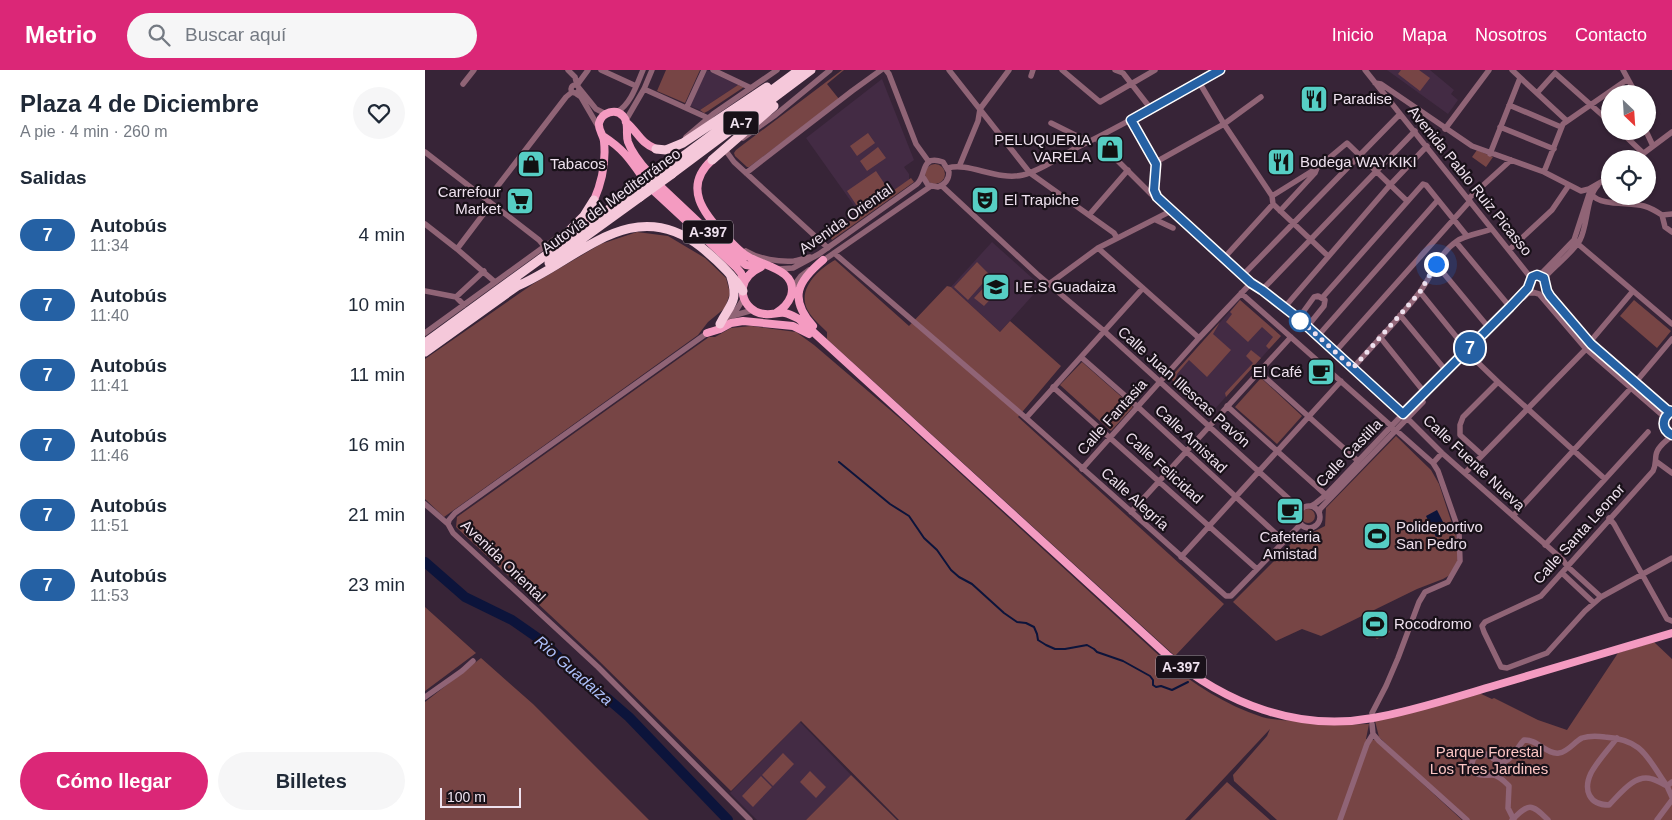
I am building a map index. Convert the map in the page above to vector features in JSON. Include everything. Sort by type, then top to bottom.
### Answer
[{"type":"highway","points":[[656,149],[666,150],[683,143],[792,70]]},
{"type":"highway","points":[[713,160],[797,87],[806,71]]},
{"type":"highway","name":"Autovía del Mediterráneo","points":[[425,343],[637,194],[806,71]]},
{"type":"highway","name":"Autovía del Mediterráneo","points":[[425,352],[515,287],[637,194]]},
{"type":"highway","points":[[535,264],[546,251],[578,224],[594,200]]},
{"type":"highway","points":[[515,287],[530,281],[595,242],[616,233],[640,227],[658,227],[689,238],[729,272],[744,290]]},
{"type":"highway","points":[[720,324],[731,308],[733,301],[734,287],[729,272]]},
{"type":"main road","points":[[594,200],[603,172],[605,148],[601,119],[606,114],[617,112],[623,115],[644,143],[656,149]]},
{"type":"main road","points":[[604,135],[622,149],[646,176],[630,146],[625,132],[626,121]]},
{"type":"main road","points":[[604,135],[619,138],[625,132]]},
{"type":"main road","points":[[713,160],[706,167],[698,186],[698,197],[705,214],[745,255],[765,267]]},
{"type":"main road","name":"A-397","points":[[753,310],[744,290],[741,273],[658,190],[746,265],[778,269],[787,276],[790,281],[792,308],[799,319],[1181,666],[1214,689],[1261,710],[1294,718],[1327,721],[1372,719],[1419,708],[1672,634]]},
{"type":"main road","points":[[820,338],[804,314],[799,293],[803,280],[823,260]]},
{"type":"main road","points":[[744,290],[749,275],[765,267]]},
{"type":"main road","points":[[775,314],[784,308],[791,294]]},
{"type":"main road","points":[[753,310],[766,315],[787,313],[799,319]]},
{"type":"main road","points":[[707,333],[731,323],[743,321],[793,326],[820,338]]},
{"type":"street","points":[[463,84],[474,70]]},
{"type":"street","points":[[568,70],[575,77],[575,88],[604,135]]},
{"type":"street","points":[[457,249],[489,202],[588,70]]},
{"type":"street","points":[[601,70],[636,86]]},
{"type":"street","points":[[617,112],[629,101],[643,70]]},
{"type":"street","points":[[626,121],[653,70]]},
{"type":"street","points":[[687,107],[704,70]]},
{"type":"street","points":[[713,70],[751,88]]},
{"type":"street","points":[[656,149],[669,147],[679,142],[708,118],[777,70]]},
{"type":"street","points":[[713,160],[774,116],[830,70]]},
{"type":"street","points":[[746,173],[881,70]]},
{"type":"street","points":[[886,70],[916,144],[929,162],[939,161],[948,168],[959,167],[999,176],[1016,176],[1030,173],[1131,120],[1199,82],[1212,72],[1220,70]]},
{"type":"street","points":[[949,70],[1030,173],[1089,215],[1117,238]]},
{"type":"street","points":[[959,167],[978,121],[980,110],[1009,70]]},
{"type":"street","points":[[1062,70],[1098,101],[1102,101],[1155,70]]},
{"type":"street","points":[[1115,70],[1123,72],[1151,108]]},
{"type":"street","name":"Avenida Pablo Ruiz Picasso","points":[[1365,70],[1509,250],[1534,277]]},
{"type":"street","points":[[1445,129],[1489,70]]},
{"type":"street","points":[[1512,70],[1567,121]]},
{"type":"street","points":[[1623,70],[1631,85]]},
{"type":"street","points":[[1537,93],[1555,72],[1601,113]]},
{"type":"street","points":[[1490,154],[1520,78]]},
{"type":"street","points":[[1544,172],[1561,127],[1628,79]]},
{"type":"street","points":[[1199,82],[1272,196],[1273,204],[1328,256]]},
{"type":"street","points":[[1375,83],[1381,84],[1472,146],[1490,154],[1544,172],[1569,185],[1589,191],[1598,200],[1642,205],[1662,215],[1672,214]]},
{"type":"street","points":[[575,88],[596,109],[606,114]]},
{"type":"street","points":[[644,89],[708,118]]},
{"type":"street","name":"Avenida Pablo Ruiz Picasso","points":[[1388,99],[1395,94]]},
{"type":"street","points":[[1156,162],[1225,124],[1261,97]]},
{"type":"street","points":[[1509,105],[1561,127]]},
{"type":"street","points":[[1243,275],[1400,114]]},
{"type":"street","points":[[1131,120],[1156,162],[1154,190],[1157,197]]},
{"type":"street","points":[[1051,123],[1089,142]]},
{"type":"street","points":[[1500,127],[1554,149]]},
{"type":"street","points":[[1262,290],[1415,131]]},
{"type":"street","points":[[1647,150],[1672,132]]},
{"type":"street","name":"Calle Fuente Nueva","points":[[1097,138],[1099,143],[1151,194],[1157,197],[1251,283],[1298,318],[1442,452],[1563,560],[1601,598]]},
{"type":"street","points":[[1629,140],[1640,150]]},
{"type":"street","points":[[1650,140],[1653,146]]},
{"type":"street","points":[[1272,196],[1317,168],[1347,143],[1407,201]]},
{"type":"street","points":[[1284,308],[1390,185],[1427,146]]},
{"type":"street","points":[[425,152],[539,240],[544,246]]},
{"type":"street","points":[[723,153],[829,248]]},
{"type":"street","points":[[1335,352],[1469,200],[1511,160]]},
{"type":"street","name":"Avenida Oriental","points":[[778,269],[793,268],[829,248],[917,184],[923,177],[924,167],[929,162]]},
{"type":"street","points":[[923,177],[926,183],[931,186],[942,186],[948,180],[948,168]]},
{"type":"street","points":[[1280,210],[1315,173],[1317,168]]},
{"type":"street","points":[[1089,215],[1128,170]]},
{"type":"street","points":[[1584,207],[1584,197],[1589,191],[1601,183]]},
{"type":"street","points":[[1322,298],[1423,184],[1426,185],[1454,218],[1467,236]]},
{"type":"street","points":[[1509,250],[1552,210],[1569,185]]},
{"type":"street","name":"Avenida Oriental","points":[[791,294],[801,276],[931,186]]},
{"type":"street","name":"Calle Juan Illescas Pavón","points":[[942,186],[1301,509]]},
{"type":"street","points":[[1534,277],[1543,272],[1574,240],[1589,191]]},
{"type":"street","points":[[1536,293],[1543,290],[1547,275],[1578,244],[1583,233],[1589,191]]},
{"type":"street","points":[[425,333],[566,231],[594,200]]},
{"type":"street","points":[[1317,337],[1438,200]]},
{"type":"street","points":[[1224,258],[1273,204]]},
{"type":"street","points":[[1049,284],[1098,248],[1171,211]]},
{"type":"street","points":[[1662,215],[1665,227],[1672,232]]},
{"type":"street","points":[[1156,220],[1173,228]]},
{"type":"street","points":[[425,224],[495,282]]},
{"type":"street","points":[[1353,368],[1420,292],[1443,253],[1467,236],[1474,236],[1492,229]]},
{"type":"street","points":[[731,242],[759,257],[792,261],[814,257]]},
{"type":"street","points":[[1456,242],[1510,307]]},
{"type":"street","points":[[1578,244],[1672,324]]},
{"type":"street","points":[[1098,248],[1199,338]]},
{"type":"street","name":"Calle Alegría","points":[[834,253],[1026,418],[1224,595],[1229,597],[1257,569]]},
{"type":"street","points":[[1436,264],[1489,328]]},
{"type":"street","points":[[456,298],[484,271]]},
{"type":"street","name":"Avenida Pablo Ruiz Picasso","points":[[1529,285],[1529,282],[1534,277],[1542,277],[1546,283]]},
{"type":"street","name":"Calle Fantasia","points":[[1083,469],[1199,338],[1251,283]]},
{"type":"street","points":[[1546,283],[1550,296],[1588,346]]},
{"type":"street","points":[[1529,285],[1531,290],[1588,346],[1633,385],[1667,410],[1672,411]]},
{"type":"street","name":"Calle Castilla","points":[[1405,416],[1425,393],[1468,352],[1529,285]]},
{"type":"street","points":[[1026,418],[1143,288]]},
{"type":"street","name":"Avenida Oriental","points":[[730,317],[744,290]]},
{"type":"street","points":[[1465,473],[1588,346],[1633,291]]},
{"type":"street","points":[[425,292],[456,298],[464,305]]},
{"type":"street","points":[[1420,292],[1468,352],[1527,409],[1605,479]]},
{"type":"street","name":"Calle Fuente Nueva","points":[[1241,293],[1433,463]]},
{"type":"street","name":"Calle Castilla","points":[[1405,416],[1525,295],[1536,293]]},
{"type":"street","points":[[1298,318],[1314,297],[1322,298],[1325,304],[1307,327]]},
{"type":"street","name":"Avenida Oriental","points":[[750,820],[598,667],[453,533],[448,524],[451,516],[455,513],[707,333],[730,317],[753,310]]},
{"type":"street","points":[[1400,315],[1447,372]]},
{"type":"street","points":[[1131,512],[1291,337]]},
{"type":"street","points":[[1381,337],[1425,393]]},
{"type":"street","points":[[1513,516],[1574,451],[1672,339]]},
{"type":"street","name":"Calle Amistad","points":[[1081,357],[1284,541]]},
{"type":"street","points":[[1259,372],[1358,461]]},
{"type":"street","points":[[1181,557],[1341,380]]},
{"type":"street","points":[[1482,455],[1460,435],[1460,425],[1463,417],[1498,382]]},
{"type":"street","points":[[1633,385],[1662,415],[1665,430],[1672,436]]},
{"type":"street","name":"Calle Felicidad","points":[[1053,387],[1257,569]]},
{"type":"street","points":[[1227,406],[1326,495]]},
{"type":"street","points":[[1664,419],[1672,411]]},
{"type":"street","points":[[1319,513],[1317,509],[1311,506],[1303,507],[1298,517],[1301,524],[1308,527],[1313,526],[1319,521],[1320,510],[1405,416]]},
{"type":"street","name":"Calle Castilla","points":[[1311,506],[1326,495],[1358,461],[1394,428]]},
{"type":"street","points":[[1545,545],[1648,432]]},
{"type":"street","name":"Calle Santa Leonor","points":[[1594,604],[1585,610],[1547,653],[1507,668],[1501,668],[1482,626],[1485,622],[1541,596],[1653,471],[1657,462],[1655,456],[1658,450],[1672,436]]},
{"type":"street","points":[[1372,713],[1398,658],[1419,602],[1425,592],[1448,582],[1460,561],[1459,531],[1438,471],[1433,463],[1442,452]]},
{"type":"street","points":[[1657,462],[1672,473]]},
{"type":"street","points":[[425,504],[448,524]]},
{"type":"street","points":[[1609,518],[1667,619],[1672,622]]},
{"type":"street","points":[[1257,569],[1301,524]]},
{"type":"street","points":[[1562,573],[1594,604],[1601,598],[1672,558]]},
{"type":"street","points":[[425,696],[462,671],[473,660]]},
{"type":"street","points":[[1340,820],[1364,753],[1373,734],[1372,724]]},
{"type":"street","points":[[1373,734],[1467,820]]},
{"type":"street","points":[[1548,820],[1536,808],[1530,806],[1513,819],[1508,808],[1509,786],[1498,777],[1477,774],[1472,766],[1472,760],[1485,754],[1502,763],[1507,761],[1523,740],[1527,739],[1557,754],[1582,738],[1599,736],[1617,738],[1635,744],[1641,749],[1670,784],[1672,799],[1657,820]]},
{"type":"street","points":[[1617,738],[1591,773],[1588,794],[1592,801],[1601,805],[1609,805],[1622,791],[1640,779],[1651,778],[1670,784]]},
{"type":"shaded area","points":[[707,70],[738,85],[700,110],[690,106]]},
{"type":"shaded area","points":[[1387,70],[1430,70],[1454,90],[1451,94],[1458,100],[1448,114]]},
{"type":"shaded area","points":[[882,79],[914,160],[904,167],[909,174],[909,180],[860,214],[806,138]]},
{"type":"shaded area","name":"I.E.S Guadaiza","points":[[992,242],[1041,286],[1000,332],[951,287]]},
{"type":"shaded area","points":[[1240,300],[1281,336],[1213,411],[1207,411],[1170,378]]},
{"type":"shaded area","points":[[1437,510],[1448,532],[1436,537],[1426,516]]},
{"type":"shaded area","points":[[800,722],[851,775],[806,820],[757,820],[730,793]]},
{"type":"green space","points":[[666,70],[700,70],[685,103],[657,91]]},
{"type":"green space","points":[[844,70],[827,84],[839,99],[749,167],[735,156],[736,150]]},
{"type":"green space","points":[[1401,70],[1419,70],[1430,78],[1420,91],[1398,74]]},
{"type":"green space","points":[[738,85],[744,87],[708,111],[704,113],[700,110]]},
{"type":"green space","points":[[868,133],[875,143],[857,156],[850,146]]},
{"type":"green space","points":[[878,147],[886,158],[867,171],[860,161]]},
{"type":"green space","points":[[1477,150],[1493,157],[1486,167],[1472,157]]},
{"type":"green space","points":[[935,164],[942,167],[945,174],[942,181],[935,184],[928,181],[925,174],[928,167]]},
{"type":"green space","points":[[876,171],[886,186],[857,206],[847,191]]},
{"type":"green space","points":[[911,178],[914,182],[832,240],[829,236]]},
{"type":"green space","points":[[637,232],[668,236],[705,258],[726,278],[730,293],[725,308],[708,322],[698,335],[444,517],[425,499],[425,359],[533,284],[601,244]]},
{"type":"green space","points":[[835,260],[909,326],[947,286],[951,287],[1000,332],[1010,321],[1061,366],[1018,417],[1224,604],[1175,656],[827,339],[827,332],[810,314],[805,298],[810,282],[821,270]]},
{"type":"green space","points":[[977,262],[990,275],[968,300],[954,287]]},
{"type":"green space","points":[[990,281],[999,290],[984,306],[974,298]]},
{"type":"green space","points":[[1240,300],[1281,336],[1269,349],[1266,346],[1273,337],[1262,327],[1248,342],[1226,322],[1232,314],[1230,312]]},
{"type":"green space","points":[[1634,300],[1671,331],[1657,348],[1620,316]]},
{"type":"green space","points":[[1220,322],[1213,334],[1231,350],[1207,377],[1189,360],[1177,374],[1175,383],[1170,378]]},
{"type":"green space","points":[[751,326],[796,332],[814,345],[903,421],[1165,661],[1187,678],[1223,700],[1262,717],[1323,724],[1369,724],[1366,739],[1375,740],[1462,820],[1277,820],[1234,781],[1233,775],[1267,736],[1270,729],[1185,820],[899,820],[801,721],[731,791],[595,657],[456,527],[457,517],[709,337],[715,337],[731,328]]},
{"type":"green space","points":[[1251,350],[1261,358],[1226,397],[1225,393],[1253,363],[1246,356]]},
{"type":"green space","points":[[1082,362],[1133,407],[1111,431],[1060,385]]},
{"type":"green space","points":[[1261,378],[1302,416],[1277,444],[1235,407]]},
{"type":"green space","name":"Polideportivo San Pedro","points":[[1396,436],[1431,470],[1439,484],[1457,539],[1458,560],[1450,575],[1321,636],[1302,629],[1276,641],[1233,602],[1302,533],[1313,532],[1325,526],[1326,508]]},
{"type":"green space","points":[[1305,509],[1311,509],[1315,516],[1311,523],[1305,523],[1301,519],[1301,513]]},
{"type":"green space","points":[[425,607],[476,653],[425,691]]},
{"type":"green space","name":"Rocodromo","points":[[1379,614],[1390,632],[1377,639],[1362,627],[1368,620]]},
{"type":"green space","name":"Parque Forestal Los Tres Jardines","points":[[1654,642],[1672,659],[1672,820],[1469,820],[1433,789],[1379,737],[1375,721],[1479,693],[1492,699],[1494,698],[1538,720],[1567,730],[1618,653]]},
{"type":"green space","points":[[481,658],[533,704],[649,820],[425,820],[425,702]]},
{"type":"green space","points":[[783,753],[794,764],[773,786],[762,775]]},
{"type":"green space","points":[[810,771],[826,787],[816,798],[800,782]]},
{"type":"green space","points":[[851,775],[897,820],[806,820]]},
{"type":"green space","points":[[761,776],[772,787],[753,807],[742,796]]},
{"type":"green space","points":[[1227,782],[1270,820],[1190,820]]},
{"type":"waterway","points":[[839,462],[890,504],[909,516],[924,538],[937,550],[951,570],[959,577],[972,584],[1004,613],[1017,622],[1026,623],[1034,627],[1038,640],[1055,649],[1087,645],[1097,652],[1123,661],[1150,676],[1153,680],[1153,685],[1156,687],[1161,686],[1172,690],[1188,682]]},
{"type":"waterway","name":"Rio Guadaiza","points":[[425,562],[465,597],[512,620],[545,643],[578,678],[607,698],[629,717],[728,820]]},
{"type":"bus line","name":"7","points":[[1220,70],[1131,120],[1156,164],[1154,190],[1157,197],[1251,283],[1298,318],[1403,414],[1510,307],[1528,288],[1532,277],[1537,275],[1544,278],[1550,296],[1584,338],[1667,410],[1672,411],[1665,417],[1664,427],[1672,435]]},
{"type":"place","name":"Paradise","points":[[1314,99]]},
{"type":"place","name":"PELUQUERIA VARELA","points":[[1110,149]]},
{"type":"place","name":"Bodega WAYKIKI","points":[[1281,162]]},
{"type":"place","name":"Tabacos","points":[[531,164]]},
{"type":"place","name":"El Trapiche","points":[[985,200]]},
{"type":"place","name":"Carrefour Market","points":[[520,201]]},
{"type":"place","name":"I.E.S Guadaiza","points":[[996,287]]},
{"type":"place","name":"El Café","points":[[1321,372]]},
{"type":"place","name":"Cafeteria Amistad","points":[[1290,511]]},
{"type":"place","name":"Polideportivo San Pedro","points":[[1377,536]]},
{"type":"place","name":"Rocodromo","points":[[1375,624]]},
{"type":"route","points":[[1300,321],[1298,318],[1353,368],[1420,292],[1436,264]]}]
